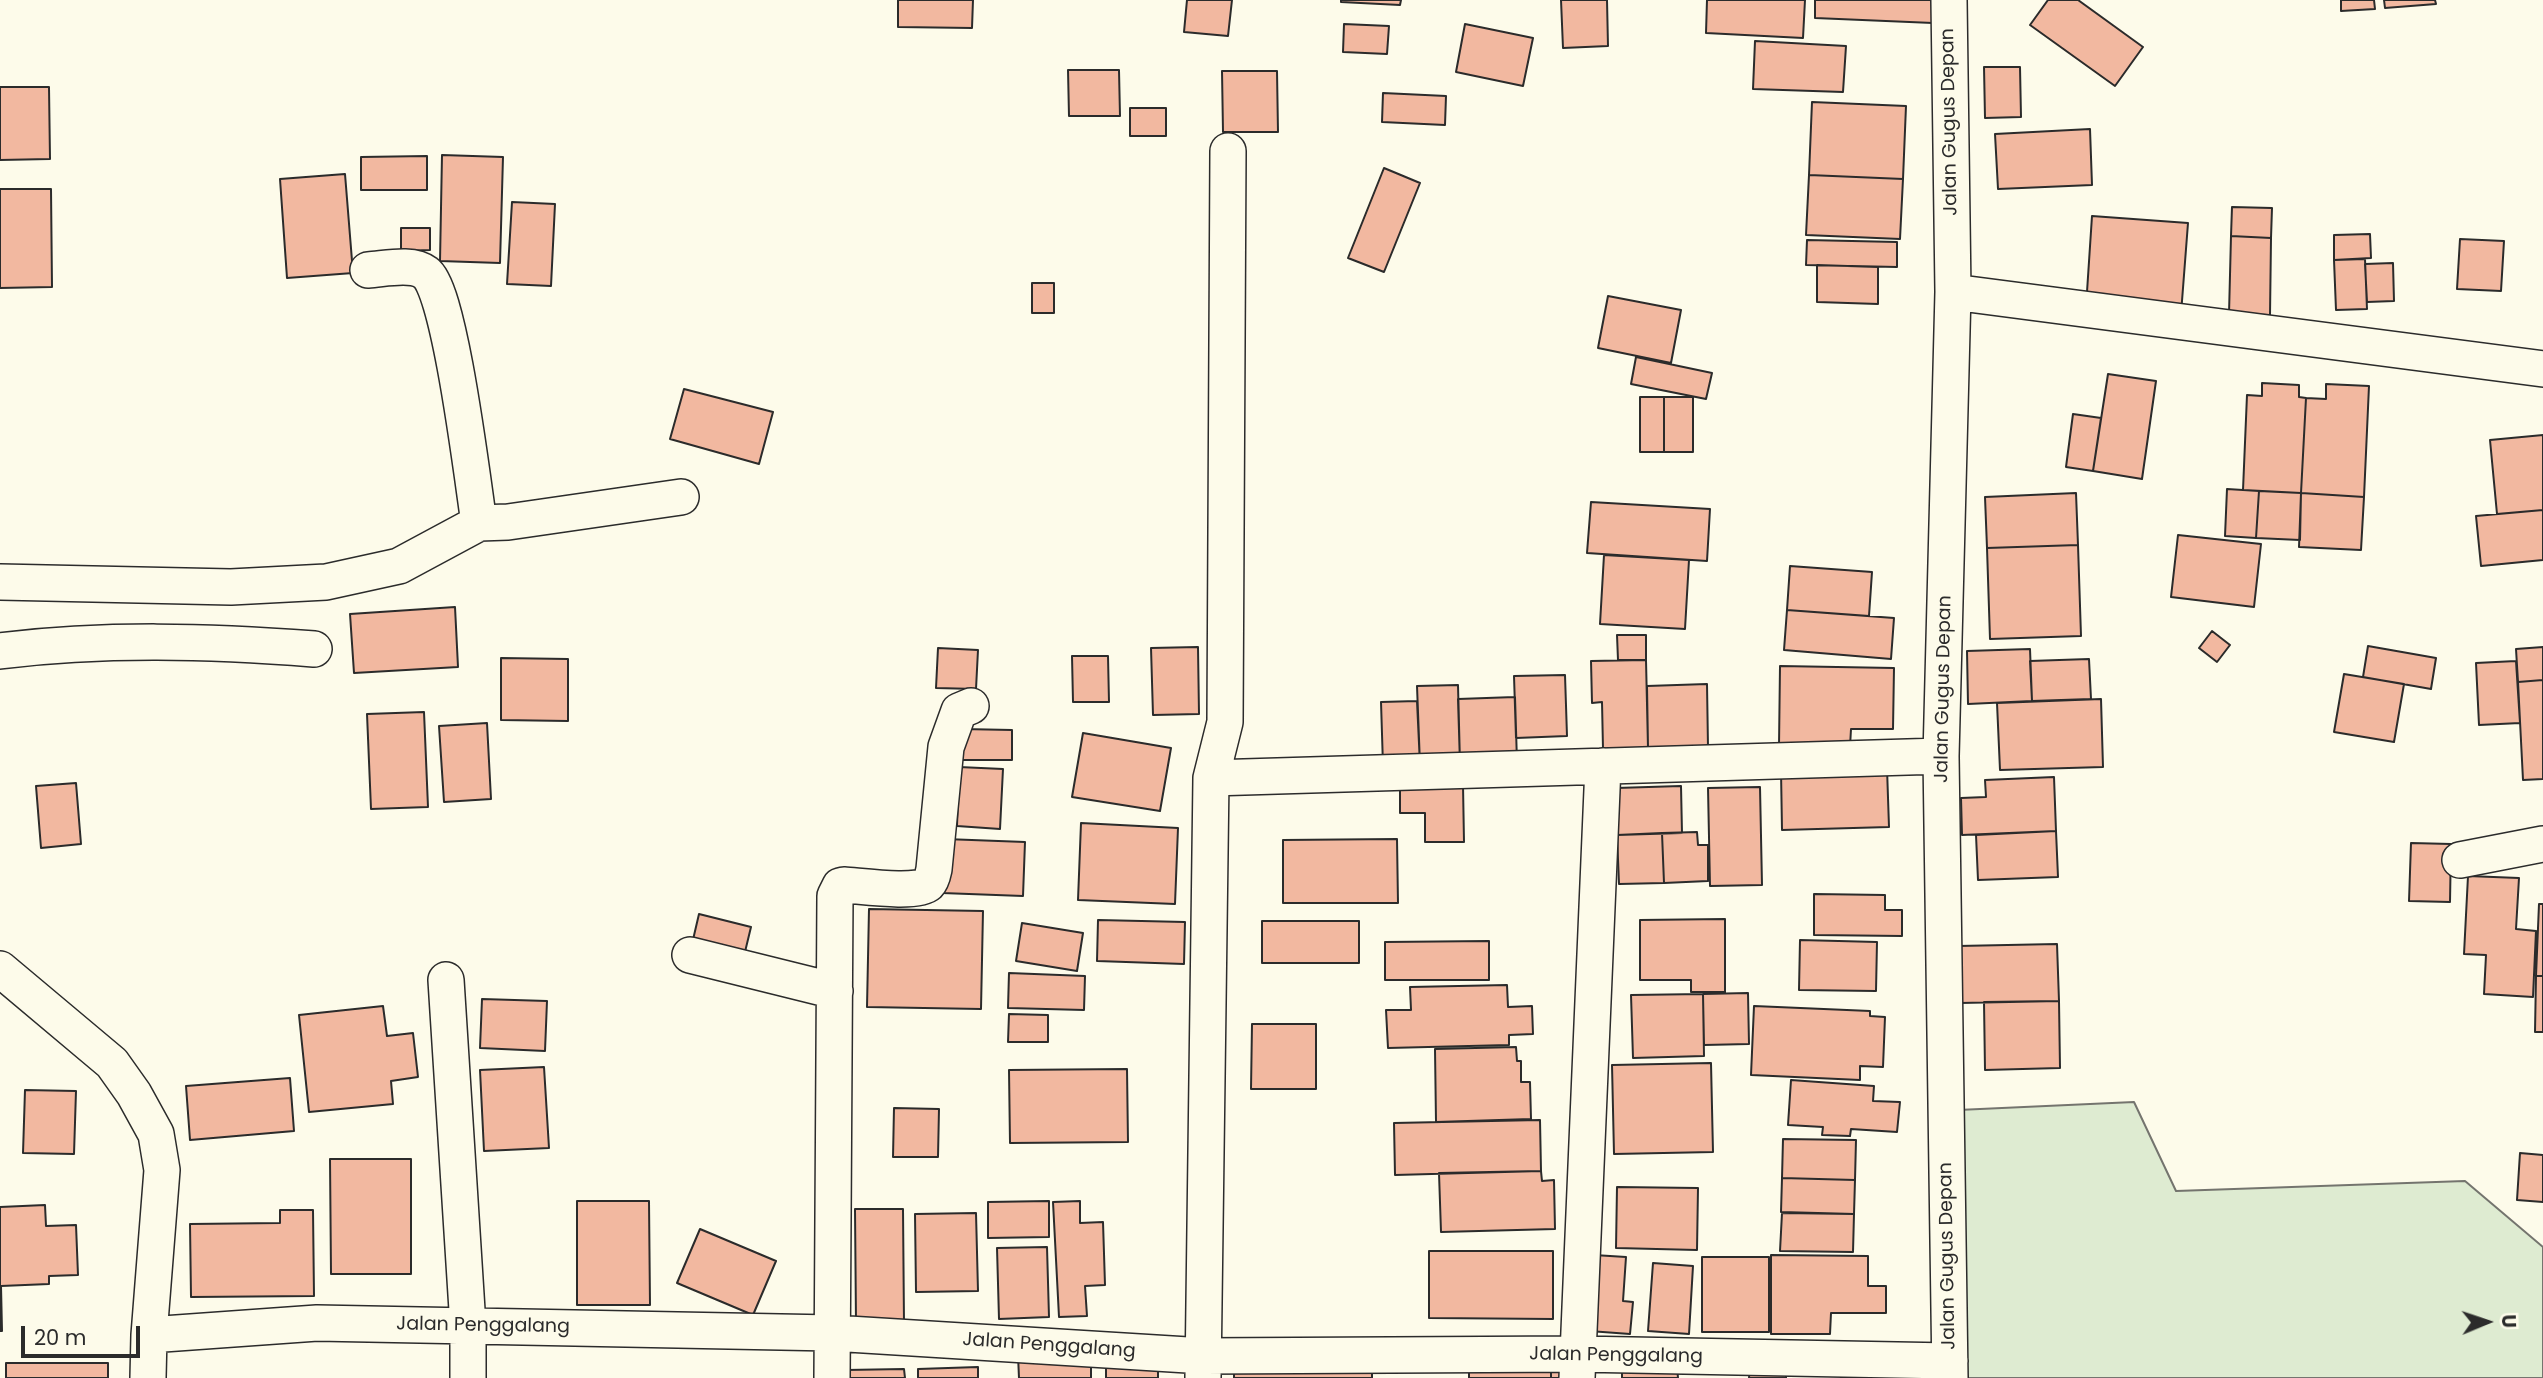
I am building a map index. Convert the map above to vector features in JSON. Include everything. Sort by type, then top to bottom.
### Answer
[{"type":"street","name":"Jalan Gugus Depan","points":[[1949,0],[1953,292],[1941,756],[1950,1370]]},
{"type":"street","points":[[1204,1367],[1211,778],[1226,722],[1228,151]]},
{"type":"street","points":[[368,270],[422,270],[430,275],[436,286],[454,358],[479,523]]},
{"type":"street","points":[[1953,292],[2543,369]]},
{"type":"street","points":[[0,582],[231,587],[326,582],[399,566],[479,523],[508,523],[681,497]]},
{"type":"street","points":[[0,651],[153,642],[226,642],[314,649]]},
{"type":"street","points":[[832,1378],[834,922],[837,891],[844,885],[911,888],[927,885],[931,881],[946,747],[959,711],[971,706]]},
{"type":"street","points":[[1211,778],[1941,756]]},
{"type":"street","points":[[1578,1366],[1603,766]]},
{"type":"street","points":[[2460,860],[2543,844]]},
{"type":"street","points":[[690,955],[835,991]]},
{"type":"street","points":[[0,969],[112,1063],[134,1094],[156,1134],[162,1170],[148,1378]]},
{"type":"street","points":[[446,980],[468,1326],[468,1378]]},
{"type":"street","name":"Jalan Penggalang","points":[[149,1335],[317,1323],[832,1333],[1204,1367],[1578,1366],[1950,1370]]},
{"type":"green space","points":[[2134,1102],[2176,1191],[2465,1181],[2543,1247],[2543,1378],[1962,1378],[1958,1110]]},
{"type":"building","points":[[898,0],[973,0],[972,28],[898,27]]},
{"type":"building","points":[[1187,0],[1232,0],[1228,36],[1184,32]]},
{"type":"building","points":[[1341,0],[1401,0],[1400,5]]},
{"type":"building","points":[[1561,0],[1607,0],[1608,46],[1563,48]]},
{"type":"building","points":[[1707,0],[1805,0],[1803,38],[1706,33]]},
{"type":"building","points":[[1815,0],[1934,0],[1933,23],[1815,18]]},
{"type":"building","points":[[2048,0],[2078,0],[2143,47],[2115,86],[2030,25]]},
{"type":"building","points":[[2341,0],[2374,0],[2375,9],[2341,11]]},
{"type":"building","points":[[2384,0],[2435,0],[2436,4],[2385,8]]},
{"type":"building","points":[[1344,24],[1389,26],[1387,54],[1343,52]]},
{"type":"building","points":[[1465,24],[1533,38],[1523,86],[1456,72]]},
{"type":"building","points":[[1755,41],[1846,46],[1843,92],[1753,89]]},
{"type":"building","points":[[1984,67],[2020,67],[2021,117],[1985,118]]},
{"type":"building","points":[[1068,70],[1119,70],[1120,116],[1069,116]]},
{"type":"building","points":[[1222,71],[1277,71],[1278,132],[1223,132]]},
{"type":"building","points":[[0,87],[49,87],[50,159],[0,160]]},
{"type":"building","points":[[1383,93],[1446,96],[1445,125],[1382,122]]},
{"type":"building","points":[[1812,102],[1906,106],[1903,179],[1809,175]]},
{"type":"building","points":[[1130,108],[1166,108],[1166,136],[1130,136]]},
{"type":"building","points":[[2090,129],[2092,185],[1998,189],[1995,134]]},
{"type":"building","points":[[442,155],[503,157],[500,263],[440,261]]},
{"type":"building","points":[[427,156],[427,190],[361,190],[361,157]]},
{"type":"building","points":[[1384,168],[1420,183],[1384,272],[1348,258]]},
{"type":"building","points":[[345,174],[353,273],[287,278],[280,179]]},
{"type":"building","points":[[1809,175],[1903,179],[1900,239],[1806,235]]},
{"type":"building","points":[[0,189],[51,189],[52,287],[0,288]]},
{"type":"building","points":[[512,202],[555,204],[551,286],[507,284]]},
{"type":"building","points":[[2232,207],[2272,208],[2271,238],[2231,236]]},
{"type":"building","points":[[2092,216],[2188,223],[2181,314],[2086,307]]},
{"type":"building","points":[[401,228],[430,228],[430,250],[401,251]]},
{"type":"building","points":[[2370,234],[2371,258],[2334,260],[2334,235]]},
{"type":"building","points":[[2231,236],[2271,238],[2270,315],[2229,314]]},
{"type":"building","points":[[2460,239],[2504,241],[2501,291],[2457,289]]},
{"type":"building","points":[[1807,240],[1897,242],[1897,267],[1806,265]]},
{"type":"building","points":[[2365,259],[2367,309],[2336,310],[2334,260]]},
{"type":"building","points":[[2393,263],[2394,301],[2367,302],[2365,264]]},
{"type":"building","points":[[1817,265],[1878,267],[1878,304],[1817,302]]},
{"type":"building","points":[[1032,283],[1054,283],[1054,313],[1032,313]]},
{"type":"building","points":[[1608,296],[1681,310],[1671,363],[1598,348]]},
{"type":"building","points":[[1636,357],[1712,373],[1706,399],[1631,384]]},
{"type":"building","points":[[2108,374],[2156,381],[2142,479],[2093,471]]},
{"type":"building","points":[[2262,383],[2299,385],[2299,397],[2306,398],[2301,493],[2243,490],[2247,395],[2262,396]]},
{"type":"building","points":[[2326,384],[2369,386],[2364,497],[2301,493],[2306,398],[2326,399]]},
{"type":"building","points":[[684,389],[773,412],[759,464],[670,439]]},
{"type":"building","points":[[1640,397],[1664,397],[1664,452],[1640,452]]},
{"type":"building","points":[[1664,397],[1693,397],[1693,452],[1664,452]]},
{"type":"building","points":[[2073,414],[2101,418],[2093,471],[2066,467]]},
{"type":"building","points":[[2543,435],[2543,510],[2497,514],[2490,440]]},
{"type":"building","points":[[2227,489],[2259,491],[2256,538],[2225,536]]},
{"type":"building","points":[[2259,491],[2301,493],[2300,540],[2256,538]]},
{"type":"building","points":[[2076,493],[2078,545],[1987,548],[1985,497]]},
{"type":"building","points":[[2301,493],[2364,497],[2361,550],[2299,547]]},
{"type":"building","points":[[1591,502],[1710,509],[1707,561],[1587,553]]},
{"type":"building","points":[[2543,510],[2543,560],[2481,566],[2476,516]]},
{"type":"building","points":[[2178,535],[2261,544],[2254,607],[2171,597]]},
{"type":"building","points":[[2078,545],[2081,636],[1990,639],[1987,548]]},
{"type":"building","points":[[1604,555],[1689,560],[1685,629],[1600,624]]},
{"type":"building","points":[[1790,566],[1872,572],[1869,616],[1787,610]]},
{"type":"building","points":[[455,607],[458,667],[354,673],[350,614]]},
{"type":"building","points":[[1787,610],[1894,618],[1891,659],[1784,650]]},
{"type":"building","points":[[2212,631],[2230,645],[2217,662],[2199,648]]},
{"type":"building","points":[[1617,635],[1646,635],[1646,660],[1618,660]]},
{"type":"building","points":[[2368,646],[2436,658],[2431,689],[2363,677]]},
{"type":"building","points":[[1198,647],[1199,714],[1153,715],[1151,648]]},
{"type":"building","points":[[2543,647],[2543,680],[2518,682],[2516,649]]},
{"type":"building","points":[[938,648],[978,650],[976,689],[936,688]]},
{"type":"building","points":[[2030,649],[2032,701],[1968,704],[1967,651]]},
{"type":"building","points":[[1072,656],[1108,656],[1109,702],[1073,702]]},
{"type":"building","points":[[501,658],[568,659],[568,721],[501,720]]},
{"type":"building","points":[[2089,659],[2091,699],[2032,701],[2030,661]]},
{"type":"building","points":[[1646,660],[1648,748],[1603,749],[1602,702],[1592,703],[1591,661]]},
{"type":"building","points":[[2516,661],[2520,723],[2479,725],[2476,663]]},
{"type":"building","points":[[1780,666],[1894,668],[1893,729],[1851,729],[1850,747],[1779,746]]},
{"type":"building","points":[[2344,674],[2404,684],[2394,742],[2334,732]]},
{"type":"building","points":[[1565,675],[1567,736],[1516,738],[1514,676]]},
{"type":"building","points":[[2543,680],[2543,779],[2523,780],[2518,682]]},
{"type":"building","points":[[1707,684],[1708,747],[1648,748],[1647,686]]},
{"type":"building","points":[[1458,685],[1460,764],[1420,765],[1417,686]]},
{"type":"building","points":[[1515,697],[1517,762],[1460,764],[1458,699]]},
{"type":"building","points":[[2101,699],[2103,767],[2000,770],[1997,703]]},
{"type":"building","points":[[1417,701],[1420,765],[1383,766],[1381,702]]},
{"type":"building","points":[[424,712],[428,807],[371,809],[367,714]]},
{"type":"building","points":[[487,723],[491,799],[444,802],[439,726]]},
{"type":"building","points":[[962,729],[1012,730],[1012,760],[962,760]]},
{"type":"building","points":[[1083,733],[1171,748],[1160,811],[1072,797]]},
{"type":"building","points":[[959,767],[1003,769],[1000,829],[957,826]]},
{"type":"building","points":[[1887,768],[1889,827],[1782,830],[1781,771]]},
{"type":"building","points":[[2054,777],[2056,831],[1962,835],[1961,798],[1986,797],[1985,780]]},
{"type":"building","points":[[76,783],[81,844],[41,848],[36,786]]},
{"type":"building","points":[[1463,785],[1464,842],[1425,842],[1425,813],[1400,813],[1400,786]]},
{"type":"building","points":[[1681,786],[1682,833],[1617,835],[1616,788]]},
{"type":"building","points":[[1760,787],[1762,885],[1710,886],[1708,788]]},
{"type":"building","points":[[1081,823],[1178,828],[1175,904],[1078,900]]},
{"type":"building","points":[[2056,831],[2058,877],[1978,880],[1976,835]]},
{"type":"building","points":[[1697,832],[1698,845],[1708,845],[1708,881],[1664,883],[1662,833]]},
{"type":"building","points":[[1662,833],[1664,883],[1619,884],[1617,835]]},
{"type":"building","points":[[945,839],[1025,842],[1023,896],[942,893]]},
{"type":"building","points":[[1397,839],[1398,903],[1283,903],[1283,840]]},
{"type":"building","points":[[2411,843],[2451,844],[2450,902],[2409,901]]},
{"type":"building","points":[[2468,876],[2519,878],[2516,929],[2536,931],[2533,997],[2484,994],[2486,955],[2464,954]]},
{"type":"building","points":[[1814,894],[1885,895],[1885,910],[1902,910],[1902,936],[1814,935]]},
{"type":"building","points":[[2539,904],[2543,904],[2543,976],[2536,976]]},
{"type":"building","points":[[869,909],[983,911],[981,1009],[867,1007]]},
{"type":"building","points":[[699,914],[751,927],[744,956],[692,944]]},
{"type":"building","points":[[1725,919],[1725,992],[1691,992],[1691,980],[1640,980],[1640,920]]},
{"type":"building","points":[[1098,920],[1185,922],[1184,964],[1097,961]]},
{"type":"building","points":[[1262,921],[1359,921],[1359,963],[1262,963]]},
{"type":"building","points":[[1022,923],[1083,933],[1077,971],[1016,961]]},
{"type":"building","points":[[1800,940],[1877,942],[1876,991],[1799,990]]},
{"type":"building","points":[[1489,941],[1489,980],[1385,980],[1385,942]]},
{"type":"building","points":[[2057,944],[2059,1001],[1960,1003],[1958,946]]},
{"type":"building","points":[[1009,973],[1085,976],[1084,1010],[1008,1008]]},
{"type":"building","points":[[2536,976],[2543,976],[2543,1032],[2535,1032]]},
{"type":"building","points":[[1507,985],[1508,1007],[1532,1006],[1533,1034],[1509,1035],[1509,1045],[1388,1048],[1386,1010],[1411,1010],[1410,987]]},
{"type":"building","points":[[1748,993],[1749,1044],[1704,1045],[1703,994]]},
{"type":"building","points":[[1703,994],[1704,1056],[1633,1058],[1631,995]]},
{"type":"building","points":[[482,999],[547,1001],[545,1051],[480,1048]]},
{"type":"building","points":[[2059,1001],[2060,1068],[1985,1070],[1984,1002]]},
{"type":"building","points":[[383,1006],[387,1036],[413,1033],[418,1077],[391,1081],[393,1104],[309,1112],[299,1015]]},
{"type":"building","points":[[1754,1006],[1870,1011],[1870,1016],[1885,1017],[1883,1067],[1860,1066],[1860,1080],[1751,1075]]},
{"type":"building","points":[[1009,1014],[1048,1015],[1048,1042],[1008,1042]]},
{"type":"building","points":[[1252,1024],[1316,1024],[1316,1089],[1251,1089]]},
{"type":"building","points":[[1516,1047],[1517,1061],[1521,1061],[1521,1082],[1530,1082],[1531,1119],[1436,1122],[1435,1049]]},
{"type":"building","points":[[1711,1063],[1713,1152],[1614,1154],[1612,1065]]},
{"type":"building","points":[[544,1067],[549,1148],[484,1151],[480,1070]]},
{"type":"building","points":[[1127,1069],[1128,1142],[1010,1143],[1009,1070]]},
{"type":"building","points":[[290,1078],[294,1131],[190,1140],[186,1086]]},
{"type":"building","points":[[1791,1080],[1874,1086],[1873,1101],[1900,1102],[1897,1132],[1851,1129],[1850,1136],[1822,1135],[1823,1127],[1788,1125]]},
{"type":"building","points":[[25,1090],[76,1091],[74,1154],[23,1153]]},
{"type":"building","points":[[894,1108],[939,1109],[938,1157],[893,1157]]},
{"type":"building","points":[[1540,1120],[1541,1171],[1395,1175],[1394,1123]]},
{"type":"building","points":[[1783,1139],[1856,1140],[1855,1180],[1782,1178]]},
{"type":"building","points":[[2520,1153],[2543,1155],[2543,1202],[2517,1200]]},
{"type":"building","points":[[330,1159],[411,1159],[411,1274],[331,1274]]},
{"type":"building","points":[[1541,1171],[1542,1181],[1554,1180],[1555,1229],[1441,1232],[1439,1173]]},
{"type":"building","points":[[1782,1178],[1855,1180],[1854,1214],[1781,1212]]},
{"type":"building","points":[[1617,1187],[1698,1188],[1697,1250],[1616,1248]]},
{"type":"building","points":[[577,1201],[649,1201],[650,1305],[577,1305]]},
{"type":"building","points":[[1049,1201],[1049,1237],[988,1238],[988,1202]]},
{"type":"building","points":[[1080,1201],[1080,1223],[1103,1222],[1105,1285],[1085,1286],[1087,1316],[1059,1317],[1053,1202]]},
{"type":"building","points":[[45,1205],[46,1226],[76,1225],[78,1275],[49,1276],[49,1284],[1,1286],[0,1331],[0,1207]]},
{"type":"building","points":[[855,1209],[903,1209],[904,1323],[856,1323]]},
{"type":"building","points":[[280,1210],[313,1210],[314,1296],[191,1297],[190,1224],[280,1223]]},
{"type":"building","points":[[976,1213],[978,1291],[916,1292],[915,1214]]},
{"type":"building","points":[[1782,1213],[1854,1214],[1853,1252],[1780,1251]]},
{"type":"building","points":[[700,1229],[776,1261],[753,1315],[677,1283]]},
{"type":"building","points":[[1047,1247],[1049,1317],[999,1319],[997,1248]]},
{"type":"building","points":[[1429,1251],[1553,1251],[1553,1319],[1429,1318]]},
{"type":"building","points":[[1594,1255],[1626,1257],[1623,1301],[1633,1302],[1630,1334],[1589,1331]]},
{"type":"building","points":[[1771,1255],[1868,1256],[1868,1286],[1886,1286],[1886,1313],[1831,1313],[1830,1334],[1771,1334]]},
{"type":"building","points":[[1702,1257],[1769,1257],[1769,1332],[1702,1332]]},
{"type":"building","points":[[1653,1263],[1693,1266],[1689,1334],[1648,1331]]},
{"type":"building","points":[[1091,1354],[1091,1378],[1019,1378],[1018,1355]]},
{"type":"building","points":[[6,1363],[108,1363],[108,1378],[6,1378]]},
{"type":"building","points":[[1234,1363],[1372,1363],[1372,1378],[1234,1378]]},
{"type":"building","points":[[1469,1363],[1551,1367],[1551,1378],[1469,1378]]},
{"type":"building","points":[[1158,1365],[1158,1378],[1106,1378],[1106,1366]]},
{"type":"building","points":[[1677,1366],[1678,1378],[1622,1378],[1622,1367]]},
{"type":"building","points":[[1750,1366],[1786,1367],[1786,1378],[1749,1378]]},
{"type":"building","points":[[978,1367],[978,1378],[918,1378],[918,1369]]},
{"type":"building","points":[[1551,1367],[1571,1369],[1570,1378],[1551,1378]]},
{"type":"building","points":[[904,1369],[905,1378],[846,1378],[846,1370]]},
{"type":"building","points":[[1842,1374],[1895,1378],[1841,1378]]}]
